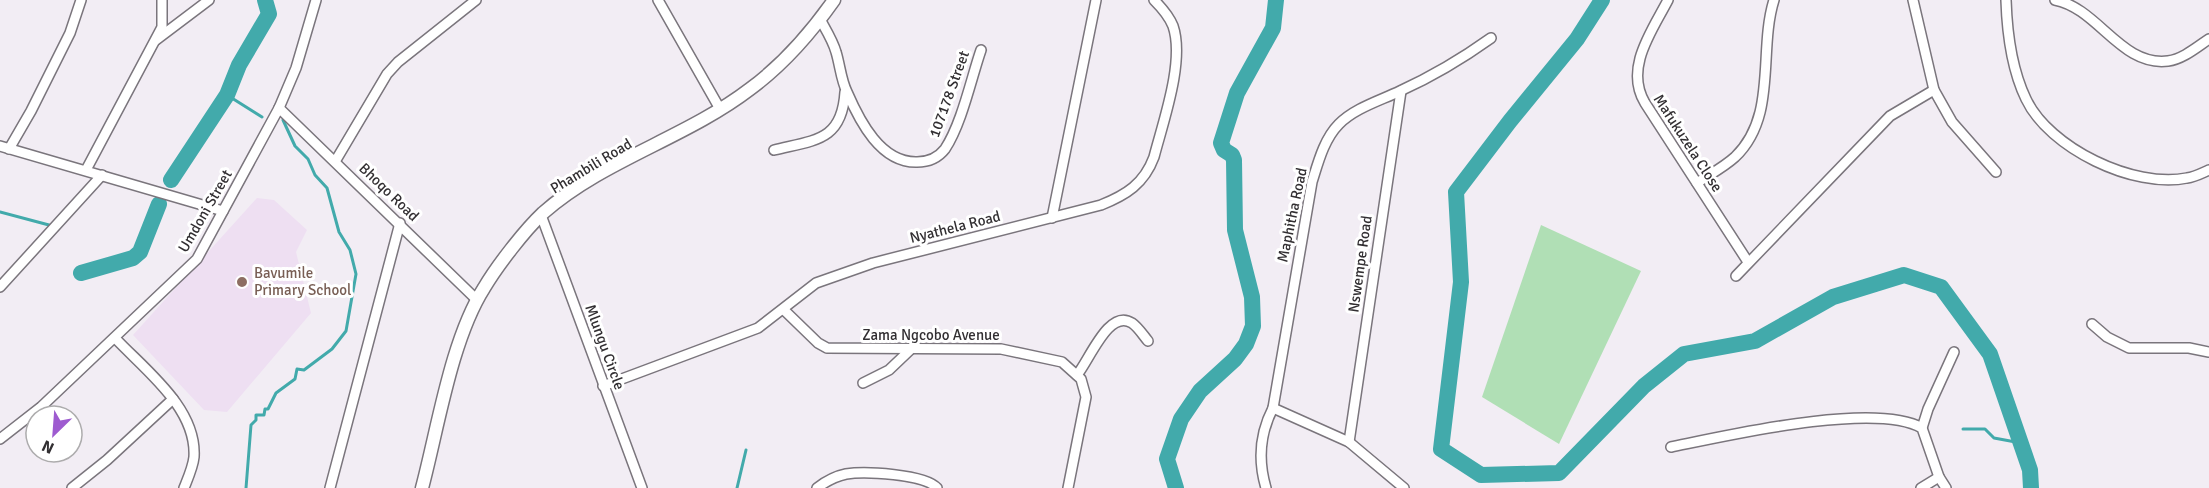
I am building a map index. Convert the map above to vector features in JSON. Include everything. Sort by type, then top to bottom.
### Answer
[{"type":"street","points":[[81,0],[69,33],[31,111],[4,148],[224,211]]},
{"type":"street","points":[[86,170],[155,42],[164,21],[162,0]]},
{"type":"street","points":[[155,42],[209,0]]},
{"type":"street","name":"Umdoni Street","points":[[0,439],[41,407],[196,259],[279,108],[296,68],[315,0]]},
{"type":"street","points":[[336,160],[387,74],[398,62],[476,0]]},
{"type":"street","points":[[658,0],[720,109]]},
{"type":"street","name":"Phambili Road","points":[[422,488],[457,351],[477,300],[484,286],[541,215],[578,189],[750,90],[790,56],[834,0]]},
{"type":"street","points":[[1052,218],[1096,0]]},
{"type":"street","name":"Nyathela Road","points":[[603,386],[758,328],[816,284],[873,263],[1052,218],[1119,198],[1134,189],[1150,167],[1174,71],[1177,44],[1173,25],[1154,0]]},
{"type":"street","name":"Mafukuzela Close","points":[[1668,0],[1639,60],[1638,89],[1748,262]]},
{"type":"street","points":[[1697,183],[1734,158],[1756,129],[1762,107],[1768,18],[1774,0]]},
{"type":"street","points":[[1913,0],[1934,90],[1952,122],[1996,172]]},
{"type":"street","points":[[2006,0],[2016,75],[2026,100],[2042,123],[2064,143],[2097,162],[2128,173],[2159,179],[2187,178],[2209,170]]},
{"type":"street","points":[[2055,0],[2083,11],[2130,52],[2150,61],[2169,61],[2184,56],[2209,39]]},
{"type":"street","name":"107178 Street","points":[[820,19],[836,49],[845,89],[880,148],[891,157],[905,162],[923,162],[934,159],[944,150],[953,134],[981,50]]},
{"type":"street","name":"Maphitha Road","points":[[1266,488],[1260,456],[1264,425],[1273,408],[1310,194],[1321,153],[1338,125],[1359,110],[1401,91],[1473,51],[1491,38]]},
{"type":"street","points":[[774,150],[822,138],[831,132],[844,109],[845,89]]},
{"type":"street","points":[[1736,276],[1890,116],[1934,90]]},
{"type":"street","name":"Nswempe Road","points":[[1348,442],[1401,91]]},
{"type":"street","name":"Bhoqo Road","points":[[279,108],[336,160],[477,300]]},
{"type":"street","points":[[0,287],[102,175]]},
{"type":"street","name":"Mlungu Circle","points":[[541,215],[642,488]]},
{"type":"street","points":[[330,488],[399,223]]},
{"type":"street","name":"Zama Ngcobo Avenue","points":[[783,310],[826,348],[1001,349],[1051,357],[1071,368],[1077,375]]},
{"type":"street","points":[[1068,488],[1086,405],[1084,388],[1077,375],[1098,346],[1105,330],[1116,321],[1133,324],[1148,341]]},
{"type":"street","points":[[2092,324],[2108,337],[2129,348],[2189,348],[2209,352]]},
{"type":"street","points":[[115,338],[173,399],[186,419],[194,443],[194,460],[184,488]]},
{"type":"street","points":[[863,383],[889,370],[910,350]]},
{"type":"street","points":[[1946,488],[1939,477],[1923,431],[1928,409],[1954,352]]},
{"type":"street","points":[[72,488],[107,460],[173,399]]},
{"type":"street","points":[[1273,408],[1348,442],[1404,488]]},
{"type":"street","points":[[1671,447],[1774,426],[1868,418],[1908,423],[1923,431]]},
{"type":"street","points":[[817,488],[846,474],[871,473],[924,479],[937,488]]},
{"type":"street","points":[[1921,488],[1939,477]]},
{"type":"shaded area","name":"Bavumile Primary School","points":[[257,198],[274,200],[307,230],[296,252],[311,313],[227,412],[204,410],[133,335]]},
{"type":"green space","points":[[1541,225],[1641,271],[1559,444],[1482,397]]},
{"type":"waterway","points":[[171,180],[227,95],[239,65],[269,14],[265,0]]},
{"type":"waterway","points":[[1176,488],[1167,459],[1181,419],[1200,391],[1235,359],[1246,344],[1253,326],[1252,297],[1235,230],[1234,160],[1232,155],[1224,150],[1221,143],[1237,93],[1273,28],[1276,0]]},
{"type":"waterway","points":[[1602,0],[1577,39],[1456,192],[1461,282],[1441,449],[1481,475],[1559,473],[1644,386],[1684,354],[1755,341],[1833,297],[1904,275],[1941,287],[1990,354],[2030,470],[2031,488]]},
{"type":"waterway","points":[[227,95],[262,117]]},
{"type":"waterway","points":[[246,488],[251,425],[256,420],[256,415],[264,415],[265,409],[268,409],[276,393],[295,379],[297,369],[304,370],[332,349],[346,331],[356,274],[350,250],[339,232],[327,188],[315,175],[308,159],[295,146],[283,120]]},
{"type":"waterway","points":[[81,273],[133,258],[140,252],[159,204]]},
{"type":"waterway","points":[[0,212],[49,225]]},
{"type":"waterway","points":[[1963,429],[1985,429],[1994,438],[2021,443]]},
{"type":"waterway","points":[[737,488],[746,450]]},
{"type":"place","name":"Bavumile Primary School","points":[[242,282]]}]
